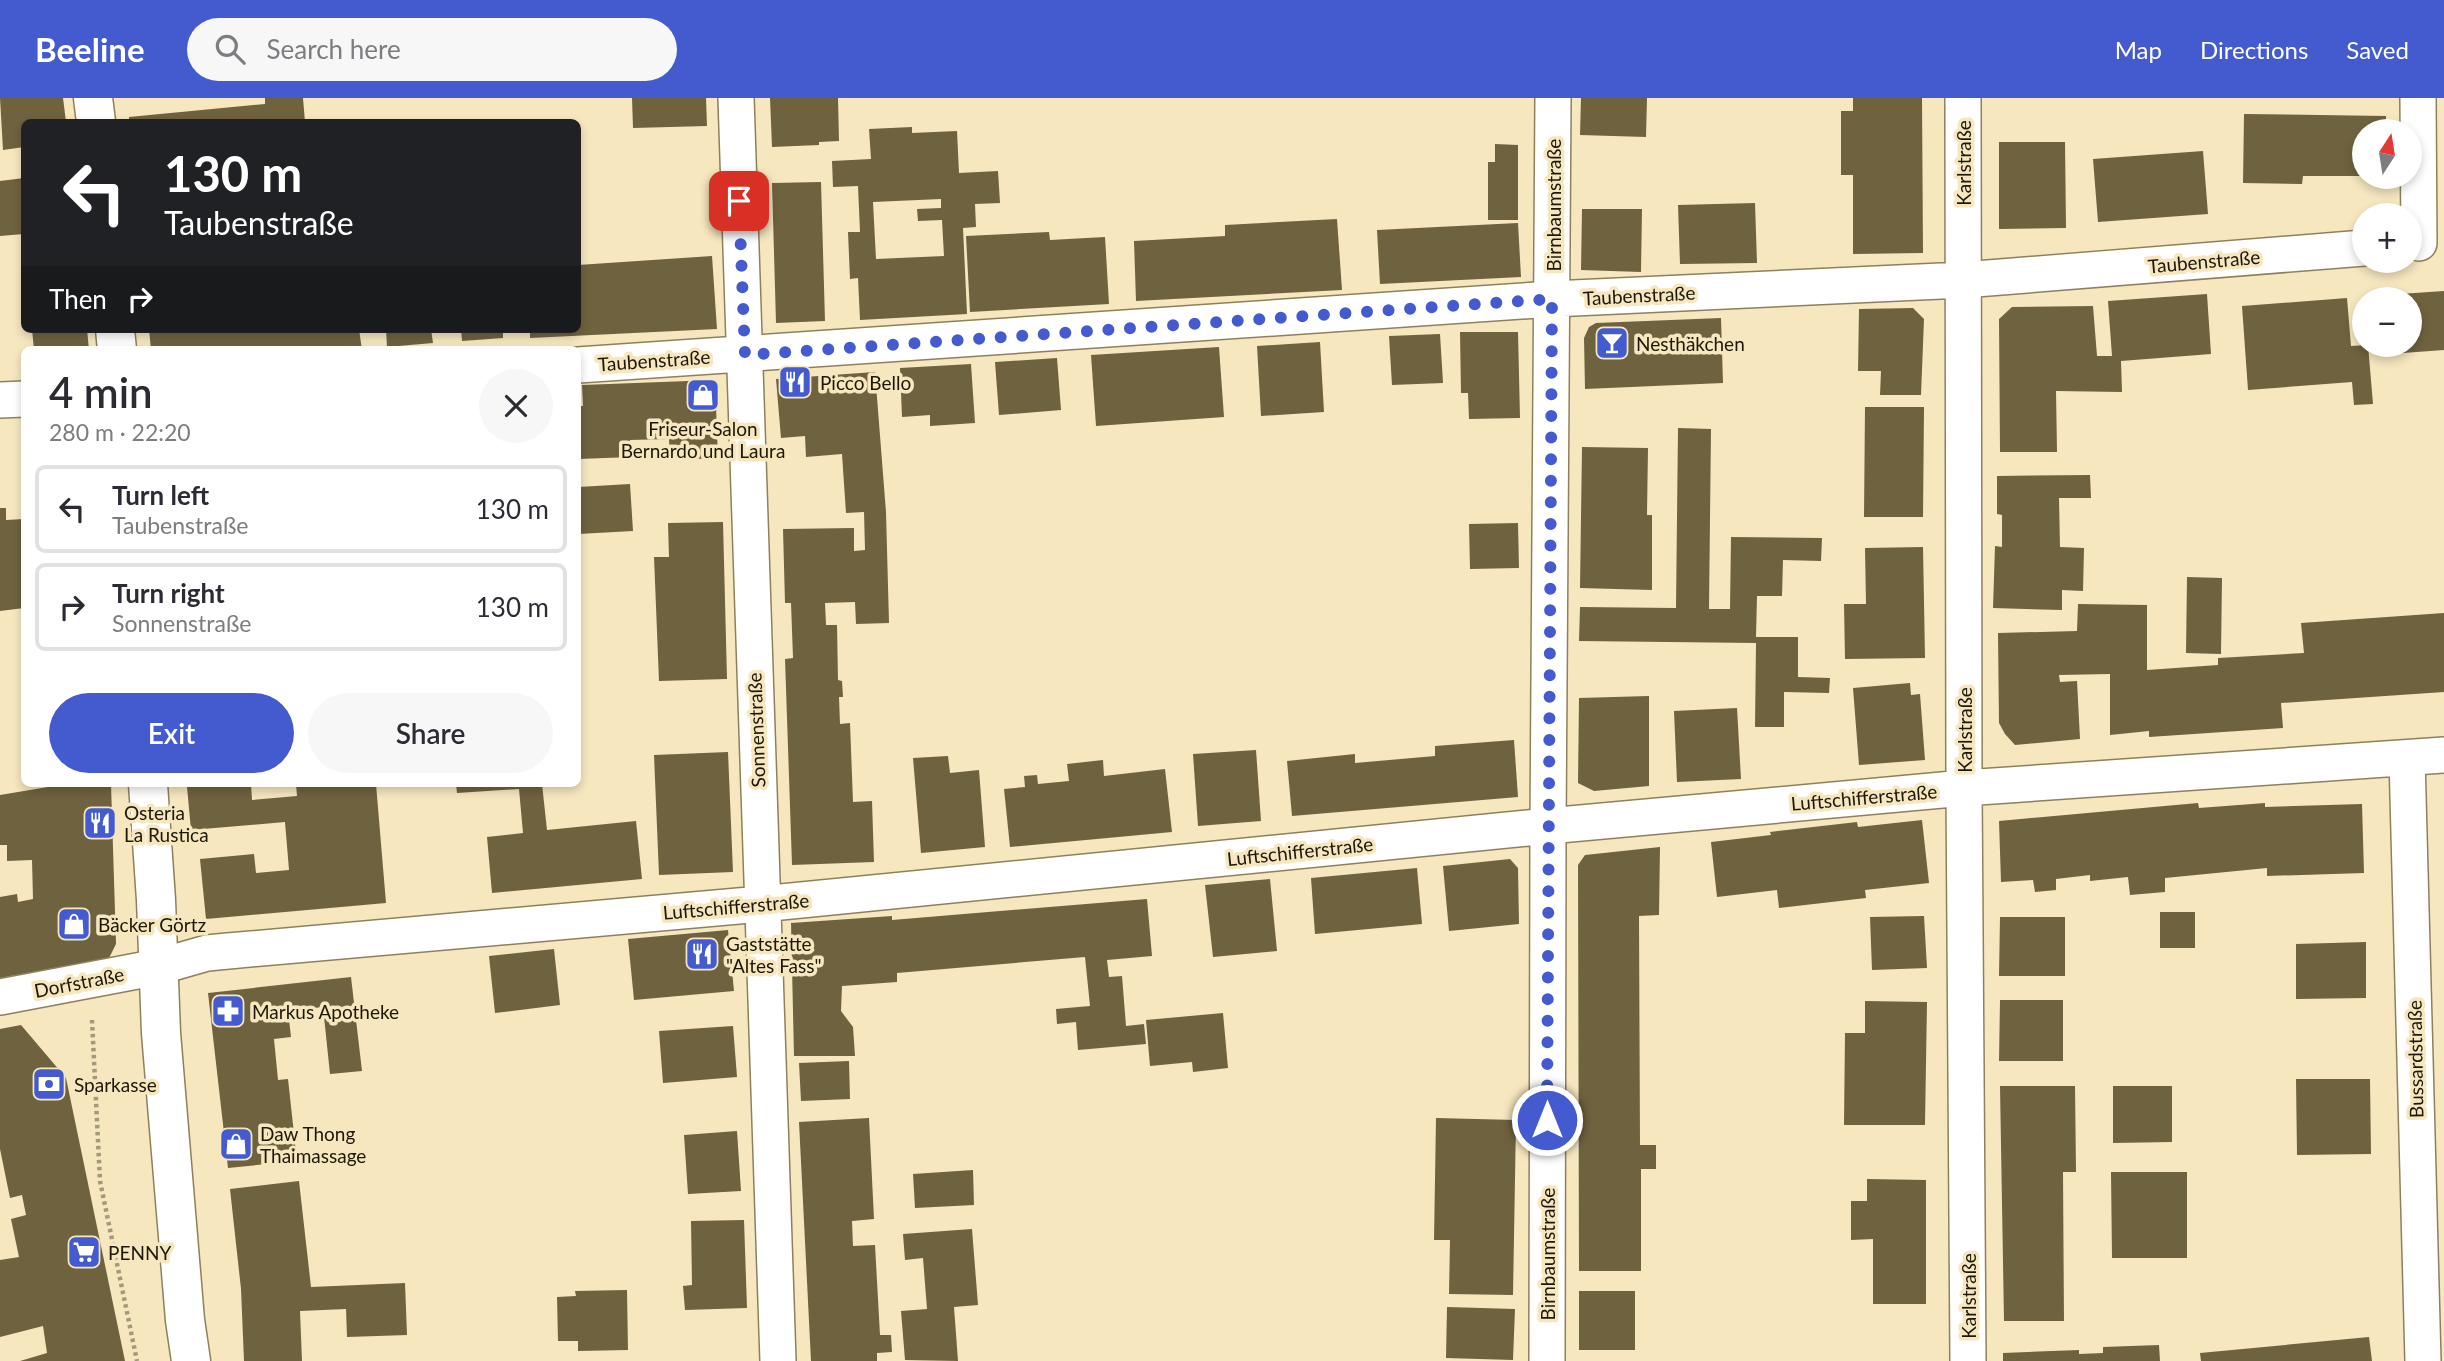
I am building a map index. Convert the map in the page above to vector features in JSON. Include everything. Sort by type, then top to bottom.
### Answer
[{"type":"street","points":[[93,98],[96,119]]},
{"type":"street","name":"Sonnenstraße","points":[[736,98],[778,1361]]},
{"type":"street","name":"Birnbaumstraße","points":[[1547,1361],[1553,98]]},
{"type":"street","name":"Karlstraße","points":[[1963,98],[1968,1361]]},
{"type":"street","points":[[2418,98],[2424,243]]},
{"type":"street","name":"Taubenstraße","points":[[581,365],[1552,299],[1963,280],[2352,249]]},
{"type":"street","points":[[0,400],[21,399]]},
{"type":"street","name":"Luftschifferstraße","points":[[158,967],[208,953],[761,904],[1548,826],[1964,788],[2444,755]]},
{"type":"street","name":"Bussardstraße","points":[[2407,758],[2423,1361]]},
{"type":"street","points":[[148,787],[161,1033],[181,1279],[191,1361]]},
{"type":"street","name":"Dorfstraße","points":[[0,997],[158,967]]},
{"type":"path","points":[[90,981],[100,1181],[137,1361]]},
{"type":"building","points":[[0,98],[63,98],[66,119],[21,119],[21,147],[3,150]]},
{"type":"building","points":[[265,98],[303,98],[305,119],[129,119],[129,117],[265,104]]},
{"type":"building","points":[[632,98],[706,98],[707,126],[633,128]]},
{"type":"building","points":[[770,98],[838,98],[839,141],[819,142],[819,145],[772,147]]},
{"type":"building","points":[[1581,98],[1647,98],[1646,137],[1580,135]]},
{"type":"building","points":[[1853,98],[1922,98],[1923,253],[1853,254],[1853,175],[1841,175],[1841,111],[1853,111]]},
{"type":"building","points":[[2244,114],[2386,116],[2386,119],[2352,119],[2352,176],[2303,176],[2302,184],[2243,183]]},
{"type":"building","points":[[912,127],[912,133],[957,131],[959,173],[998,171],[1000,203],[975,204],[976,227],[963,228],[967,314],[860,320],[858,278],[850,279],[848,232],[860,232],[858,186],[833,187],[832,161],[871,159],[869,129]],"holes":[[[941,199],[941,208],[917,209],[918,221],[942,220],[944,256],[876,259],[873,202]]]},
{"type":"building","points":[[1999,142],[2065,142],[2066,228],[1999,229]]},
{"type":"building","points":[[1495,144],[1518,145],[1518,220],[1488,220],[1488,162],[1495,162]]},
{"type":"building","points":[[2203,151],[2208,214],[2098,222],[2093,159]]},
{"type":"building","points":[[21,178],[21,234],[0,236],[0,181]]},
{"type":"building","points":[[821,182],[825,321],[776,323],[772,183]]},
{"type":"building","points":[[1755,203],[1757,263],[1680,264],[1678,205]]},
{"type":"building","points":[[1582,209],[1642,209],[1641,272],[1581,270]]},
{"type":"building","points":[[1337,219],[1342,290],[1136,301],[1134,241],[1225,236],[1225,225]]},
{"type":"building","points":[[1518,223],[1521,277],[1380,284],[1377,230]]},
{"type":"building","points":[[1049,232],[1050,240],[1105,237],[1109,304],[970,312],[966,236]]},
{"type":"building","points":[[712,256],[717,329],[530,338],[530,333],[581,333],[581,265]]},
{"type":"building","points":[[2444,291],[2444,350],[2422,352],[2422,292]]},
{"type":"building","points":[[2207,294],[2211,354],[2121,361],[2122,392],[2056,391],[2057,452],[2000,452],[1999,319],[2012,307],[2093,306],[2097,356],[2112,356],[2108,301]]},
{"type":"building","points":[[2347,298],[2352,357],[2369,357],[2373,404],[2354,405],[2352,382],[2248,390],[2242,306]]},
{"type":"building","points":[[1913,308],[1924,319],[1921,395],[1880,395],[1881,371],[1858,371],[1859,309]]},
{"type":"building","points":[[1721,318],[1723,383],[1585,389],[1584,338],[1589,327],[1596,323]]},
{"type":"building","points":[[1460,332],[1518,332],[1520,418],[1469,419],[1468,393],[1461,393]]},
{"type":"building","points":[[32,333],[87,333],[89,346],[34,346]]},
{"type":"building","points":[[149,333],[360,333],[361,346],[151,346]]},
{"type":"building","points":[[386,333],[432,333],[433,343],[387,346]]},
{"type":"building","points":[[461,333],[503,333],[503,338],[462,341]]},
{"type":"building","points":[[1440,334],[1443,383],[1392,385],[1389,336]]},
{"type":"building","points":[[1320,342],[1324,412],[1261,416],[1257,346]]},
{"type":"building","points":[[1219,347],[1224,417],[1096,426],[1091,355]]},
{"type":"building","points":[[1057,358],[1061,410],[999,415],[995,362]]},
{"type":"building","points":[[971,364],[975,423],[930,426],[930,415],[902,417],[900,368]]},
{"type":"building","points":[[875,372],[886,512],[889,623],[856,624],[855,602],[825,603],[826,625],[837,625],[838,680],[842,681],[843,697],[839,697],[840,724],[850,723],[853,802],[872,801],[874,862],[792,865],[785,659],[793,658],[791,603],[785,603],[783,529],[854,528],[854,551],[865,550],[864,512],[846,513],[842,454],[806,457],[805,436],[781,438],[776,379]]},
{"type":"building","points":[[715,380],[718,458],[670,460],[669,439],[630,440],[631,457],[581,459],[582,385]]},
{"type":"building","points":[[1865,407],[1924,407],[1923,517],[1864,517]]},
{"type":"building","points":[[1678,428],[1711,429],[1709,609],[1730,609],[1731,537],[1822,538],[1821,561],[1783,560],[1782,596],[1757,596],[1756,637],[1798,637],[1798,677],[1830,678],[1829,693],[1784,692],[1784,727],[1755,727],[1756,643],[1579,641],[1580,607],[1676,608]]},
{"type":"building","points":[[1582,447],[1648,448],[1647,515],[1652,515],[1652,590],[1580,588]]},
{"type":"building","points":[[2090,475],[2091,498],[2059,498],[2060,547],[2084,548],[2083,591],[2062,590],[2062,610],[1993,608],[1995,546],[2002,547],[2002,515],[1997,514],[1997,476]]},
{"type":"building","points":[[630,484],[633,531],[581,534],[581,487]]},
{"type":"building","points":[[0,508],[6,508],[6,520],[21,519],[21,608],[0,611]]},
{"type":"building","points":[[723,522],[727,679],[659,681],[654,557],[669,557],[668,523]]},
{"type":"building","points":[[1518,523],[1519,568],[1470,569],[1469,524]]},
{"type":"building","points":[[1923,547],[1925,658],[1845,659],[1844,604],[1866,604],[1865,548]]},
{"type":"building","points":[[2187,577],[2222,578],[2221,654],[2186,653]]},
{"type":"building","points":[[2078,604],[2147,605],[2147,670],[2218,665],[2218,658],[2304,653],[2301,623],[2444,613],[2444,692],[2281,703],[2283,728],[2149,737],[2149,731],[2110,735],[2110,674],[2059,675],[2060,682],[2077,681],[2080,739],[2015,745],[1999,723],[1998,633],[2077,631]]},
{"type":"building","points":[[1910,683],[1911,695],[1920,694],[1925,760],[1859,765],[1853,688]]},
{"type":"building","points":[[1649,696],[1649,786],[1594,791],[1578,783],[1579,698]]},
{"type":"building","points":[[1737,708],[1741,779],[1677,782],[1674,711]]},
{"type":"building","points":[[1514,740],[1518,797],[1292,816],[1287,761],[1355,754],[1355,763],[1435,756],[1435,746]]},
{"type":"building","points":[[1256,750],[1261,821],[1198,826],[1193,754]]},
{"type":"building","points":[[728,752],[733,872],[659,875],[654,755]]},
{"type":"building","points":[[948,756],[950,773],[979,770],[985,847],[921,853],[913,758]]},
{"type":"building","points":[[1103,760],[1104,776],[1165,769],[1172,832],[1010,847],[1004,789],[1025,787],[1024,776],[1037,775],[1038,784],[1069,781],[1067,764]]},
{"type":"building","points":[[48,787],[111,787],[116,944],[109,958],[0,978],[0,897],[17,894],[18,902],[33,899],[32,860],[7,861],[7,845],[0,845],[0,795]]},
{"type":"building","points":[[187,787],[251,787],[252,800],[297,796],[296,787],[376,787],[386,903],[206,919],[200,859],[254,854],[256,873],[289,870],[285,822],[191,830]]},
{"type":"building","points":[[456,787],[542,787],[547,830],[636,821],[642,879],[492,893],[487,837],[523,833],[519,789],[457,793]]},
{"type":"building","points":[[2198,803],[2199,808],[2265,803],[2265,807],[2362,804],[2364,873],[2267,876],[2267,868],[2165,878],[2165,892],[2130,895],[2128,877],[2090,881],[2090,875],[2056,879],[2056,890],[2035,892],[2033,880],[2001,882],[1999,821]]},
{"type":"building","points":[[1922,820],[1929,883],[1865,890],[1866,898],[1779,908],[1777,890],[1717,897],[1711,842],[1857,822],[1858,827]]},
{"type":"building","points":[[1660,847],[1659,915],[1639,916],[1640,1145],[1656,1145],[1656,1169],[1641,1169],[1641,1271],[1579,1271],[1578,865],[1585,855]]},
{"type":"building","points":[[1510,859],[1518,868],[1519,924],[1449,931],[1443,866]]},
{"type":"building","points":[[1417,868],[1422,924],[1315,934],[1311,878]]},
{"type":"building","points":[[1270,879],[1277,951],[1213,957],[1205,885]]},
{"type":"building","points":[[1147,899],[1152,956],[1107,960],[1109,977],[1122,976],[1126,1026],[1144,1024],[1146,1044],[1078,1050],[1076,1022],[1057,1024],[1056,1009],[1090,1006],[1085,957],[897,973],[897,982],[842,986],[841,1011],[853,1027],[855,1056],[794,1056],[791,923],[892,916],[892,920]]},
{"type":"building","points":[[2160,912],[2195,912],[2195,948],[2160,948]]},
{"type":"building","points":[[1924,916],[1927,968],[1872,970],[1870,917]]},
{"type":"building","points":[[2000,917],[2065,917],[2065,976],[1999,976]]},
{"type":"building","points":[[728,930],[734,991],[634,1000],[628,939]]},
{"type":"building","points":[[2366,942],[2366,998],[2296,999],[2296,944]]},
{"type":"building","points":[[554,949],[560,1005],[495,1013],[489,956]]},
{"type":"building","points":[[351,977],[362,1071],[330,1074],[323,1007],[288,1011],[291,1037],[274,1039],[278,1080],[288,1079],[297,1161],[228,1168],[208,993]]},
{"type":"building","points":[[2000,1000],[2063,1000],[2063,1061],[1999,1061]]},
{"type":"building","points":[[1865,1001],[1927,1002],[1925,1125],[1844,1125],[1845,1033],[1865,1033]]},
{"type":"building","points":[[1223,1013],[1228,1068],[1193,1072],[1192,1062],[1150,1066],[1146,1020]]},
{"type":"building","points":[[21,1025],[66,1078],[125,1361],[20,1361],[47,1353],[43,1326],[0,1337],[0,1260],[19,1257],[11,1219],[26,1215],[22,1195],[10,1198],[0,1149],[0,1029]]},
{"type":"building","points":[[733,1026],[737,1077],[663,1083],[659,1031]]},
{"type":"building","points":[[849,1061],[850,1099],[801,1101],[799,1063]]},
{"type":"building","points":[[2296,1079],[2370,1079],[2371,1154],[2297,1155]]},
{"type":"building","points":[[2000,1086],[2075,1086],[2076,1172],[2063,1172],[2064,1321],[2004,1321]]},
{"type":"building","points":[[2113,1086],[2172,1086],[2172,1142],[2113,1143]]},
{"type":"building","points":[[869,1118],[874,1219],[852,1221],[853,1246],[875,1245],[880,1335],[891,1335],[892,1352],[877,1353],[877,1361],[811,1361],[799,1122]]},
{"type":"building","points":[[1436,1118],[1516,1120],[1513,1295],[1449,1294],[1450,1240],[1434,1240]]},
{"type":"building","points":[[737,1131],[741,1191],[688,1194],[684,1135]]},
{"type":"building","points":[[973,1170],[974,1205],[915,1208],[913,1174]]},
{"type":"building","points":[[2111,1172],[2187,1172],[2187,1258],[2112,1258]]},
{"type":"building","points":[[1867,1179],[1926,1180],[1926,1304],[1873,1304],[1873,1239],[1851,1240],[1851,1201],[1867,1201]]},
{"type":"building","points":[[299,1181],[311,1287],[405,1283],[407,1335],[347,1337],[346,1309],[300,1311],[302,1361],[244,1361],[241,1289],[230,1189]]},
{"type":"building","points":[[744,1220],[747,1308],[685,1310],[683,1286],[692,1285],[691,1221]]},
{"type":"building","points":[[972,1229],[978,1305],[954,1307],[958,1361],[905,1360],[901,1311],[927,1309],[923,1258],[905,1260],[903,1234]]},
{"type":"building","points":[[627,1290],[628,1350],[578,1351],[578,1341],[558,1341],[557,1297],[576,1296],[575,1291]]},
{"type":"building","points":[[1579,1291],[1635,1291],[1635,1350],[1579,1350]]},
{"type":"building","points":[[1447,1307],[1515,1309],[1513,1360],[1446,1358]]},
{"type":"building","points":[[2369,1337],[2372,1361],[2201,1361],[2200,1353]]},
{"type":"building","points":[[2159,1345],[2160,1361],[2003,1361],[2003,1353],[2079,1350],[2079,1354],[2103,1353],[2103,1347]]},
{"type":"place","name":"Nesthäkchen","points":[[1612,343]]},
{"type":"place","name":"Picco Bello","points":[[795,382]]},
{"type":"place","name":"Friseur-Salon Bernardo und Laura","points":[[703,395]]},
{"type":"place","name":"Osteria La Rustica","points":[[100,823]]},
{"type":"place","name":"Bäcker Görtz","points":[[74,924]]},
{"type":"place","name":"Gaststätte \"Altes Fass\"","points":[[702,954]]},
{"type":"place","name":"Markus Apotheke","points":[[228,1011]]},
{"type":"place","name":"Sparkasse","points":[[49,1084]]},
{"type":"place","name":"Daw Thong Thaimassage","points":[[236,1144]]},
{"type":"place","name":"PENNY","points":[[84,1252]]},
{"type":"route","points":[[739,201],[745,355],[1552,299],[1547,1120]]}]
